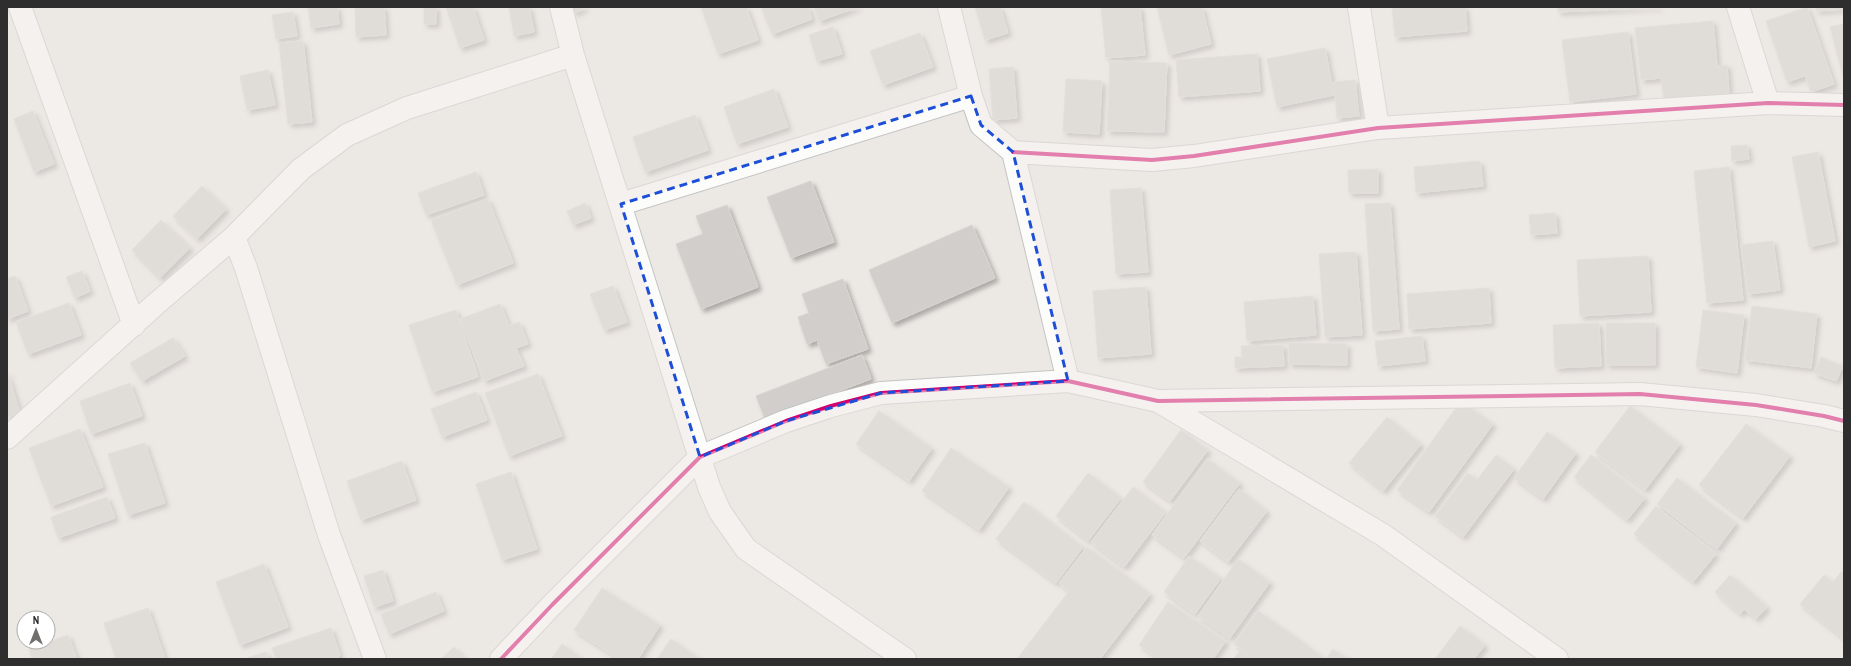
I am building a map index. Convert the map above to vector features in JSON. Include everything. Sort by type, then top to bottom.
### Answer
[{"type":"street","points":[[20,7],[134,325]]},
{"type":"street","points":[[561,7],[574,55],[709,487],[720,512],[746,549],[905,659]]},
{"type":"street","points":[[949,7],[971,96],[981,125],[1013,152],[1068,381]]},
{"type":"street","points":[[1359,7],[1378,128]]},
{"type":"street","points":[[1738,7],[1768,103]]},
{"type":"street","points":[[7,438],[234,237],[301,169],[347,135],[407,108],[574,55]]},
{"type":"street","points":[[621,204],[971,96]]},
{"type":"street","points":[[1013,152],[1152,160],[1194,156],[1378,128],[1768,103],[1844,105]]},
{"type":"street","points":[[234,237],[246,268],[329,535],[375,659]]},
{"type":"street","points":[[501,659],[552,605],[700,457],[786,422],[831,406],[881,393],[1068,381],[1158,401],[1640,394],[1756,404],[1844,421]]},
{"type":"street","points":[[1158,401],[1383,535],[1557,659]]},
{"type":"highlighted area","points":[[971,96],[981,125],[1013,152],[1068,381],[881,393],[786,421],[700,457],[621,204]]},
{"type":"building","points":[[308,7],[337,7],[339,24],[311,28]]},
{"type":"building","points":[[355,7],[384,7],[386,35],[356,37]]},
{"type":"building","points":[[424,7],[436,7],[436,24],[424,24]]},
{"type":"building","points":[[446,7],[473,7],[484,40],[460,48]]},
{"type":"building","points":[[509,7],[529,7],[534,32],[514,36]]},
{"type":"building","points":[[571,7],[586,7],[574,13]]},
{"type":"building","points":[[701,7],[746,7],[758,40],[718,54]]},
{"type":"building","points":[[761,7],[808,7],[812,19],[772,34]]},
{"type":"building","points":[[814,7],[858,7],[819,21]]},
{"type":"building","points":[[975,7],[1000,7],[1008,33],[985,40]]},
{"type":"building","points":[[1101,7],[1140,7],[1145,55],[1106,58]]},
{"type":"building","points":[[1157,7],[1202,7],[1211,44],[1169,55]]},
{"type":"building","points":[[1392,7],[1465,7],[1467,31],[1395,37]]},
{"type":"building","points":[[1558,7],[1659,7],[1558,12]]},
{"type":"building","points":[[1807,7],[1834,84],[1811,92],[1805,76],[1787,82],[1766,21]]},
{"type":"building","points":[[1816,7],[1844,7],[1844,9],[1816,11]]},
{"type":"building","points":[[293,12],[297,36],[276,39],[272,15]]},
{"type":"building","points":[[1713,21],[1717,66],[1727,65],[1729,93],[1664,99],[1661,78],[1641,80],[1635,28]]},
{"type":"building","points":[[1844,24],[1844,80],[1830,27]]},
{"type":"building","points":[[833,27],[842,54],[817,61],[809,35]]},
{"type":"building","points":[[1628,32],[1636,94],[1570,102],[1562,40]]},
{"type":"building","points":[[920,33],[933,67],[883,85],[870,51]]},
{"type":"building","points":[[303,41],[312,122],[288,124],[279,43]]},
{"type":"building","points":[[1325,48],[1334,95],[1277,107],[1267,59]]},
{"type":"building","points":[[1257,54],[1260,91],[1179,97],[1176,60]]},
{"type":"building","points":[[1110,61],[1167,63],[1164,132],[1107,131]]},
{"type":"building","points":[[1013,67],[1017,118],[993,120],[989,69]]},
{"type":"building","points":[[268,70],[275,105],[247,110],[240,76]]},
{"type":"building","points":[[1066,79],[1102,81],[1099,134],[1063,132]]},
{"type":"building","points":[[1355,80],[1359,116],[1337,118],[1334,82]]},
{"type":"building","points":[[774,89],[788,127],[737,144],[724,107]]},
{"type":"building","points":[[33,111],[54,164],[34,172],[14,119]]},
{"type":"building","points":[[695,115],[708,150],[645,172],[633,137]]},
{"type":"building","points":[[1747,145],[1749,159],[1732,161],[1731,146]]},
{"type":"building","points":[[1818,152],[1835,241],[1809,247],[1792,157]]},
{"type":"building","points":[[1480,161],[1483,186],[1416,193],[1414,167]]},
{"type":"building","points":[[1729,167],[1743,300],[1707,303],[1694,171]]},
{"type":"building","points":[[1378,169],[1378,193],[1349,193],[1348,170]]},
{"type":"building","points":[[476,172],[484,195],[426,215],[418,193]]},
{"type":"building","points":[[811,181],[834,242],[791,258],[767,197]]},
{"type":"building","points":[[202,186],[226,209],[197,239],[173,216]]},
{"type":"building","points":[[1141,188],[1148,272],[1116,274],[1110,190]]},
{"type":"building","points":[[488,199],[513,263],[457,285],[431,220]]},
{"type":"building","points":[[585,203],[591,218],[573,225],[567,211]]},
{"type":"building","points":[[1390,203],[1399,329],[1373,331],[1365,204]]},
{"type":"building","points":[[727,205],[758,287],[701,309],[676,244],[703,234],[696,216]]},
{"type":"building","points":[[1555,213],[1557,233],[1531,235],[1529,215]]},
{"type":"building","points":[[161,220],[190,248],[160,278],[132,250]]},
{"type":"building","points":[[972,225],[995,278],[892,323],[869,270]]},
{"type":"building","points":[[1773,241],[1780,290],[1748,294],[1741,245]]},
{"type":"building","points":[[1356,252],[1362,335],[1325,337],[1319,254]]},
{"type":"building","points":[[1648,256],[1651,312],[1580,316],[1577,260]]},
{"type":"building","points":[[82,271],[90,291],[75,298],[66,277]]},
{"type":"building","points":[[15,276],[28,311],[7,319],[7,279]]},
{"type":"building","points":[[843,279],[868,349],[826,364],[817,340],[807,344],[798,317],[809,313],[802,294]]},
{"type":"building","points":[[613,286],[627,322],[604,330],[590,294]]},
{"type":"building","points":[[1146,287],[1151,354],[1098,358],[1093,291]]},
{"type":"building","points":[[1489,288],[1491,323],[1409,329],[1407,294]]},
{"type":"building","points":[[1313,296],[1316,335],[1247,341],[1244,302]]},
{"type":"building","points":[[69,303],[81,335],[28,354],[16,322]]},
{"type":"building","points":[[500,304],[509,326],[519,322],[528,344],[516,348],[524,366],[484,381],[460,319]]},
{"type":"building","points":[[1752,306],[1817,314],[1811,368],[1745,360]]},
{"type":"building","points":[[456,310],[478,377],[432,392],[409,325]]},
{"type":"building","points":[[1703,310],[1744,315],[1737,373],[1696,367]]},
{"type":"building","points":[[1599,323],[1601,366],[1555,368],[1553,325]]},
{"type":"building","points":[[1606,323],[1655,323],[1655,365],[1606,365]]},
{"type":"building","points":[[1422,336],[1425,361],[1378,366],[1375,341]]},
{"type":"building","points":[[173,338],[185,356],[142,381],[130,363]]},
{"type":"building","points":[[1289,343],[1347,344],[1347,365],[1289,364]]},
{"type":"building","points":[[1283,345],[1284,366],[1235,368],[1235,357],[1242,357],[1241,346]]},
{"type":"building","points":[[862,355],[871,379],[765,419],[756,396]]},
{"type":"building","points":[[1821,357],[1843,366],[1836,381],[1814,373]]},
{"type":"building","points":[[7,372],[20,413],[7,417]]},
{"type":"building","points":[[538,374],[562,436],[509,456],[485,393]]},
{"type":"building","points":[[130,383],[142,416],[91,434],[80,401]]},
{"type":"building","points":[[476,392],[487,420],[442,437],[431,409]]},
{"type":"building","points":[[1461,401],[1493,424],[1429,512],[1397,490]]},
{"type":"building","points":[[1630,406],[1680,444],[1645,490],[1595,452]]},
{"type":"building","points":[[879,411],[932,448],[909,481],[856,444]]},
{"type":"building","points":[[1387,417],[1421,444],[1383,491],[1349,463]]},
{"type":"building","points":[[1746,424],[1790,456],[1743,518],[1699,485]]},
{"type":"building","points":[[80,429],[103,487],[51,506],[29,448]]},
{"type":"building","points":[[1181,430],[1208,450],[1170,501],[1143,482]]},
{"type":"building","points":[[1547,432],[1576,453],[1543,499],[1514,478]]},
{"type":"building","points":[[145,443],[165,503],[128,515],[108,454]]},
{"type":"building","points":[[951,448],[1009,487],[979,530],[922,491]]},
{"type":"building","points":[[1496,455],[1514,469],[1463,537],[1435,516],[1468,473],[1477,480]]},
{"type":"building","points":[[1591,455],[1645,498],[1627,520],[1574,477]]},
{"type":"building","points":[[1207,459],[1240,483],[1184,558],[1152,535]]},
{"type":"building","points":[[402,461],[416,500],[361,520],[347,481]]},
{"type":"building","points":[[511,472],[537,549],[502,560],[476,484]]},
{"type":"building","points":[[1088,473],[1121,498],[1088,541],[1056,516]]},
{"type":"building","points":[[1677,478],[1736,523],[1717,549],[1657,504]]},
{"type":"building","points":[[1133,487],[1166,512],[1124,567],[1091,542]]},
{"type":"building","points":[[1239,489],[1267,511],[1228,562],[1200,541]]},
{"type":"building","points":[[107,497],[115,518],[58,538],[51,517]]},
{"type":"building","points":[[1024,502],[1083,547],[1056,583],[996,539]]},
{"type":"building","points":[[1656,506],[1716,554],[1693,582],[1634,534]]},
{"type":"building","points":[[1087,547],[1150,594],[1100,659],[1017,659],[1069,591],[1059,583]]},
{"type":"building","points":[[1189,556],[1221,578],[1195,614],[1164,592]]},
{"type":"building","points":[[1238,559],[1270,582],[1230,638],[1198,616]]},
{"type":"building","points":[[264,564],[288,627],[240,645],[216,582]]},
{"type":"building","points":[[383,570],[393,601],[374,607],[364,576]]},
{"type":"building","points":[[1842,571],[1844,572],[1844,639],[1800,604],[1824,575],[1833,582]]},
{"type":"building","points":[[1730,575],[1767,607],[1756,619],[1744,609],[1740,614],[1715,592]]},
{"type":"building","points":[[602,588],[660,625],[638,659],[619,659],[574,630]]},
{"type":"building","points":[[436,592],[444,611],[389,634],[381,614]]},
{"type":"building","points":[[1168,602],[1226,641],[1213,659],[1159,659],[1139,645]]},
{"type":"building","points":[[148,608],[165,659],[116,659],[104,623]]},
{"type":"building","points":[[1258,611],[1290,633],[1274,659],[1254,659],[1234,644]]},
{"type":"building","points":[[1460,626],[1485,645],[1474,659],[1435,659]]},
{"type":"building","points":[[331,628],[340,656],[332,659],[276,659],[272,648]]},
{"type":"building","points":[[1290,633],[1322,657],[1320,659],[1274,659]]},
{"type":"building","points":[[68,635],[77,659],[32,659],[29,650],[56,650],[56,639]]},
{"type":"building","points":[[671,639],[700,659],[657,659]]},
{"type":"building","points":[[562,644],[582,659],[551,659]]},
{"type":"building","points":[[454,647],[465,659],[441,659]]},
{"type":"building","points":[[1241,649],[1254,659],[1234,659]]},
{"type":"building","points":[[1333,649],[1348,659],[1326,659]]},
{"type":"building","points":[[266,652],[268,659],[244,659]]},
{"type":"cycle path","points":[[1013,152],[1152,160],[1194,156],[1378,128],[1768,103],[1844,105]]},
{"type":"cycle path","points":[[501,659],[552,605],[700,457],[786,421],[831,406],[881,393],[1068,381],[1158,401],[1640,394],[1756,405],[1824,416],[1844,421]]}]
